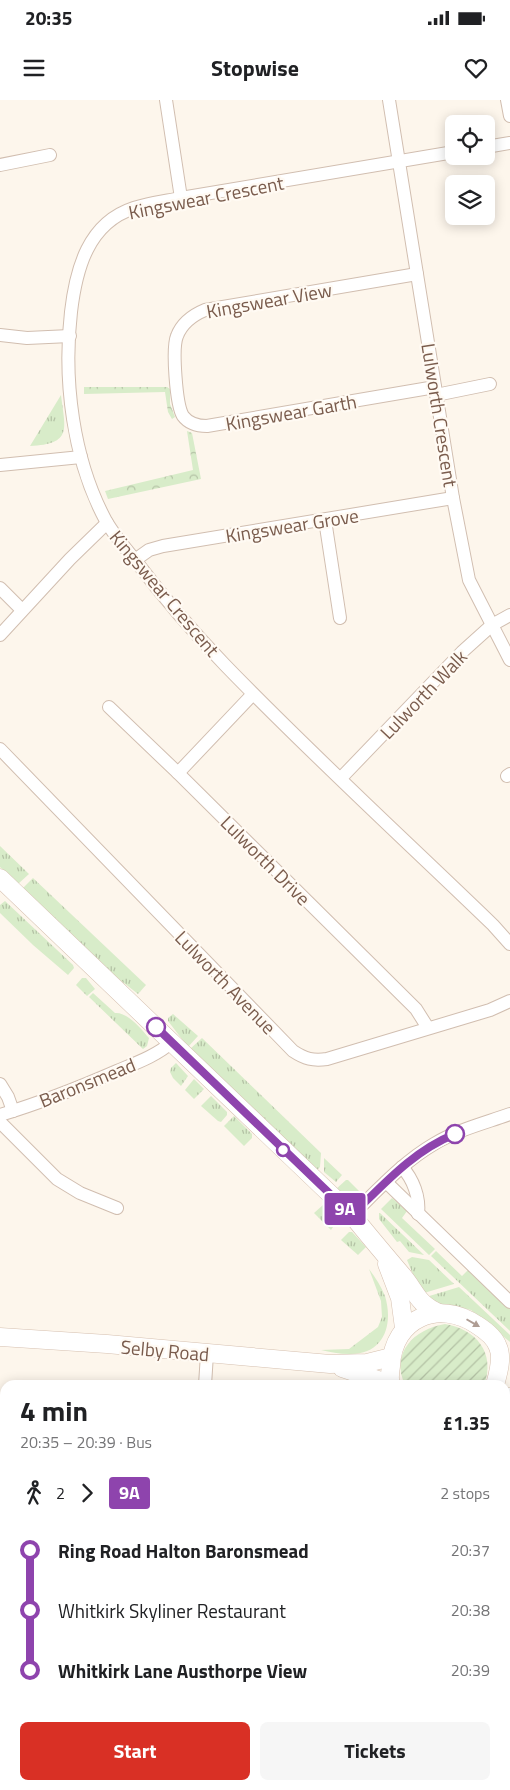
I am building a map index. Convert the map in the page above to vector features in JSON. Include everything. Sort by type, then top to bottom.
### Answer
[{"type":"main road","points":[[0,878],[352,1215],[403,1276],[420,1302],[439,1313],[455,1315],[470,1320],[485,1330],[504,1352],[496,1380]]},
{"type":"main road","points":[[384,1255],[400,1298],[404,1328]]},
{"type":"main road","points":[[390,1380],[391,1357],[395,1341],[404,1328],[420,1317],[439,1313]]},
{"type":"main road","name":"Selby Road","points":[[0,1337],[107,1344],[330,1364],[367,1363],[391,1357]]},
{"type":"main road","name":"Selby Road","points":[[330,1364],[378,1380]]},
{"type":"street","points":[[166,100],[181,198]]},
{"type":"street","name":"Lulworth Crescent","points":[[389,100],[453,498],[469,580],[510,660]]},
{"type":"street","points":[[507,100],[510,116]]},
{"type":"street","points":[[495,146],[510,143]]},
{"type":"street","name":"Kingswear Crescent","points":[[445,154],[181,198],[128,210],[112,219],[93,238],[84,255],[76,281],[70,318],[69,387],[81,457],[98,504],[107,523],[134,560],[191,630],[253,694],[494,926],[510,944]]},
{"type":"street","points":[[0,165],[50,155]]},
{"type":"street","name":"Kingswear View","points":[[177,382],[174,344],[182,326],[196,314],[205,310],[417,274]]},
{"type":"street","points":[[0,335],[27,338],[70,336]]},
{"type":"street","name":"Kingswear Garth","points":[[177,382],[182,414],[193,424],[200,426],[436,390],[490,384]]},
{"type":"street","points":[[0,466],[81,457]]},
{"type":"street","name":"Kingswear Grove","points":[[134,560],[149,550],[163,546],[453,498]]},
{"type":"street","points":[[325,520],[340,618]]},
{"type":"street","points":[[0,634],[107,523]]},
{"type":"street","points":[[0,588],[22,610]]},
{"type":"street","name":"Lulworth Walk","points":[[341,778],[462,652],[492,625],[510,615]]},
{"type":"street","points":[[178,773],[253,694]]},
{"type":"street","name":"Lulworth Drive","points":[[109,707],[416,1008],[428,1028]]},
{"type":"street","name":"Lulworth Avenue","points":[[0,749],[293,1052],[309,1059],[327,1058],[490,1010],[510,1001]]},
{"type":"street","name":"Baronsmead","points":[[6,1113],[49,1099],[98,1079],[163,1050],[172,1042]]},
{"type":"street","points":[[0,1084],[8,1097],[6,1113]]},
{"type":"street","points":[[352,1215],[402,1167],[423,1151],[444,1138],[510,1114]]},
{"type":"street","points":[[0,1122],[57,1179],[80,1193],[117,1208]]},
{"type":"street","points":[[402,1167],[413,1183],[417,1198],[418,1214]]},
{"type":"street","points":[[386,1182],[510,1302]]},
{"type":"street","points":[[206,1380],[207,1354]]},
{"type":"green space","points":[[84,387],[167,387],[170,389],[170,404],[175,417],[172,419],[168,412],[165,392],[84,394]]},
{"type":"green space","points":[[61,395],[64,426],[60,438],[44,445],[30,446]]},
{"type":"green space","points":[[187,431],[192,433],[201,479],[108,499],[105,491],[193,470]]},
{"type":"green space","points":[[0,846],[29,874],[18,884],[0,867]]},
{"type":"green space","points":[[33,878],[146,985],[138,994],[110,972],[23,888]]},
{"type":"green space","points":[[5,901],[73,965],[74,968],[68,975],[0,913],[0,905]]},
{"type":"green space","points":[[82,978],[86,978],[95,989],[87,996],[76,985]]},
{"type":"green space","points":[[93,993],[115,1013],[125,1015],[138,1026],[149,1038],[147,1046],[143,1049],[89,997]]},
{"type":"green space","points":[[173,1014],[198,1036],[188,1047],[168,1021],[168,1018]]},
{"type":"green space","points":[[202,1038],[321,1153],[320,1167],[316,1171],[190,1049]]},
{"type":"green space","points":[[176,1063],[188,1076],[181,1086],[170,1072]]},
{"type":"green space","points":[[194,1079],[204,1089],[194,1099],[185,1090]]},
{"type":"green space","points":[[211,1096],[227,1112],[227,1115],[221,1122],[201,1106]]},
{"type":"green space","points":[[234,1116],[252,1134],[252,1138],[244,1146],[224,1126]]},
{"type":"green space","points":[[324,1158],[342,1175],[336,1182],[324,1172]]},
{"type":"green space","points":[[346,1180],[360,1192],[348,1196],[336,1189]]},
{"type":"green space","points":[[392,1198],[407,1211],[402,1218],[435,1249],[429,1255],[381,1209]]},
{"type":"green space","points":[[323,1205],[328,1205],[337,1216],[337,1221],[331,1230],[314,1213]]},
{"type":"green space","points":[[379,1213],[424,1255],[409,1252],[400,1241],[397,1242],[379,1219]]},
{"type":"green space","points":[[349,1232],[352,1232],[366,1247],[358,1255],[341,1240]]},
{"type":"green space","points":[[436,1251],[462,1276],[470,1268],[510,1309],[510,1331],[431,1256]]},
{"type":"green space","points":[[412,1257],[429,1260],[454,1284],[424,1293],[415,1279],[407,1260]]},
{"type":"green space","points":[[369,1269],[385,1296],[388,1318],[387,1328],[383,1337],[370,1350],[361,1353],[342,1354],[321,1350],[349,1349],[378,1327],[382,1317],[381,1301]]},
{"type":"green space","points":[[459,1287],[510,1335],[510,1342],[471,1310],[441,1304],[426,1297]]},
{"type":"green space","points":[[445,1324],[456,1327],[466,1331],[481,1344],[487,1363],[485,1380],[403,1380],[401,1363],[403,1353],[408,1344],[424,1331]]},
{"type":"bus line","name":"9A","points":[[156,1027],[352,1215],[413,1158],[444,1138],[455,1134]]}]
